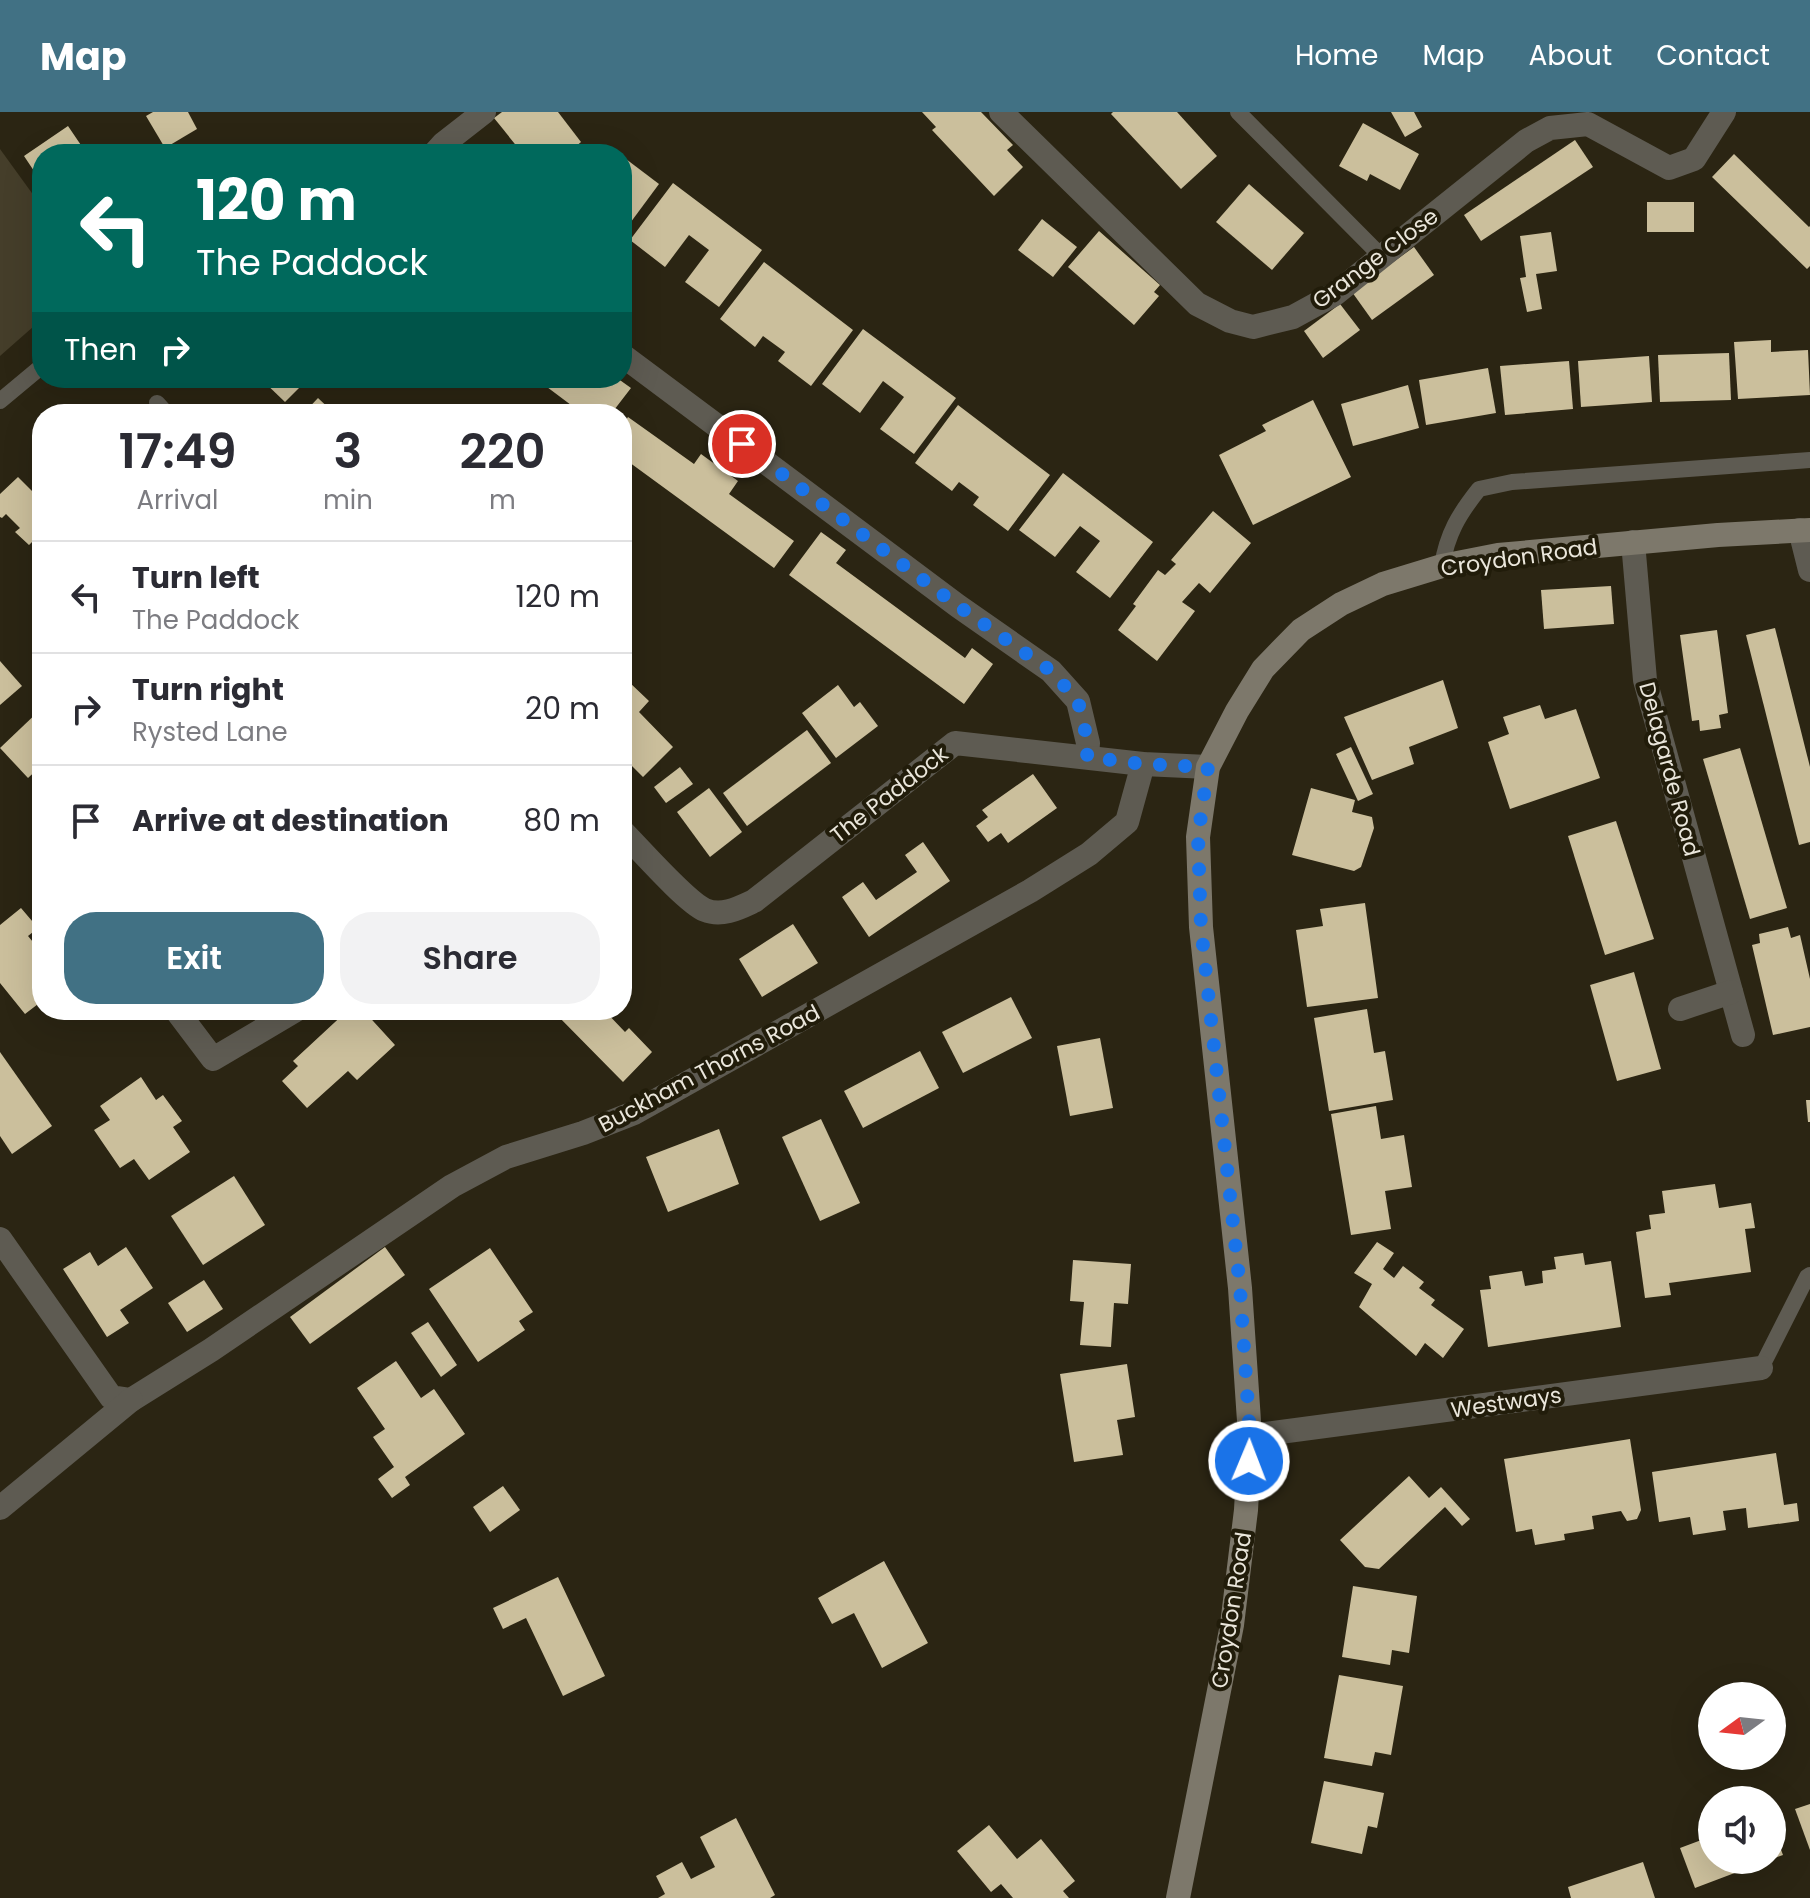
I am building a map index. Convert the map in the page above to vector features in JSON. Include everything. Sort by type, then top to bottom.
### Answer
[{"type":"main road","name":"Croydon Road","points":[[1178,1898],[1232,1625],[1246,1510],[1250,1436],[1240,1288],[1201,927],[1198,837],[1208,767],[1263,669],[1301,630],[1341,604],[1383,584],[1442,566],[1498,555],[1805,530]]},
{"type":"street","points":[[443,144],[484,112]]},
{"type":"street","name":"Grange Close","points":[[1001,112],[1197,304],[1230,321],[1253,327],[1293,317],[1335,294],[1526,141],[1550,128],[1588,124],[1669,168],[1694,159],[1724,112]]},
{"type":"street","points":[[632,362],[958,606],[1051,671],[1078,701],[1088,743],[1087,757]]},
{"type":"street","points":[[1805,530],[1810,570]]},
{"type":"street","name":"Delagarde Road","points":[[1633,542],[1645,680],[1743,1035]]},
{"type":"street","name":"The Paddock","points":[[632,841],[705,910],[730,912],[754,901],[955,743],[1143,764],[1208,767]]},
{"type":"street","name":"Buckham Thorns Road","points":[[0,1508],[131,1400],[211,1350],[452,1186],[506,1157],[634,1113],[1030,891],[1089,854],[1127,822],[1143,764]]},
{"type":"street","points":[[1680,1009],[1731,992]]},
{"type":"street","points":[[184,1020],[213,1059],[279,1020]]},
{"type":"street","points":[[0,1239],[111,1397],[131,1400]]},
{"type":"street","name":"Westways","points":[[1250,1436],[1761,1368]]},
{"type":"lane","points":[[1238,112],[1381,256]]},
{"type":"lane","points":[[0,401],[32,374]]},
{"type":"lane","points":[[1442,566],[1445,544],[1456,518],[1479,489],[1512,482],[1810,460]]},
{"type":"lane","points":[[1761,1368],[1810,1275]]},
{"type":"shaded area","points":[[0,149],[32,193],[32,328],[0,356]]},
{"type":"building","points":[[153,112],[188,112],[197,129],[172,144],[163,144],[146,116]]},
{"type":"building","points":[[502,112],[558,112],[581,142],[515,144],[494,118]]},
{"type":"building","points":[[922,112],[981,112],[1013,145],[1007,150],[1023,167],[994,196],[932,130],[936,127]]},
{"type":"building","points":[[1177,112],[1217,156],[1181,189],[1111,114]]},
{"type":"building","points":[[1391,112],[1414,112],[1422,127],[1405,137]]},
{"type":"building","points":[[1363,123],[1419,154],[1400,190],[1370,174],[1367,181],[1339,166]]},
{"type":"building","points":[[68,126],[80,144],[42,144]]},
{"type":"building","points":[[1575,140],[1593,167],[1481,241],[1464,215]]},
{"type":"building","points":[[32,151],[32,168],[24,156]]},
{"type":"building","points":[[1734,154],[1810,226],[1810,266],[1807,269],[1712,177]]},
{"type":"building","points":[[632,164],[659,184],[632,220]]},
{"type":"building","points":[[673,183],[762,250],[719,307],[685,282],[709,250],[689,235],[665,267],[632,242],[632,237]]},
{"type":"building","points":[[1249,184],[1304,233],[1272,270],[1216,222]]},
{"type":"building","points":[[1647,202],[1694,202],[1694,232],[1647,232]]},
{"type":"building","points":[[1042,219],[1077,247],[1053,277],[1018,250]]},
{"type":"building","points":[[1099,231],[1160,285],[1154,292],[1159,296],[1134,325],[1068,267]]},
{"type":"building","points":[[1551,232],[1557,271],[1536,274],[1542,309],[1527,312],[1520,278],[1526,277],[1520,236]]},
{"type":"building","points":[[1414,247],[1434,275],[1372,320],[1352,292]]},
{"type":"building","points":[[764,262],[853,330],[811,386],[778,361],[785,352],[763,336],[755,347],[720,319]]},
{"type":"building","points":[[1340,304],[1360,330],[1323,358],[1304,331]]},
{"type":"building","points":[[863,329],[956,398],[914,454],[880,429],[904,397],[883,381],[860,413],[822,384]]},
{"type":"building","points":[[1771,340],[1771,352],[1808,350],[1810,395],[1738,399],[1734,342]]},
{"type":"building","points":[[1729,353],[1731,400],[1660,402],[1658,355]]},
{"type":"building","points":[[1649,356],[1652,402],[1581,407],[1578,361]]},
{"type":"building","points":[[1569,361],[1573,409],[1505,415],[1500,366]]},
{"type":"building","points":[[1488,368],[1496,413],[1426,425],[1419,380]]},
{"type":"building","points":[[1408,385],[1419,428],[1353,446],[1341,404]]},
{"type":"building","points":[[270,388],[299,388],[285,402]]},
{"type":"building","points":[[548,388],[631,388],[619,404],[570,404]]},
{"type":"building","points":[[1313,400],[1351,477],[1253,525],[1219,455],[1266,431],[1262,425]]},
{"type":"building","points":[[958,405],[1050,475],[1008,531],[973,505],[979,497],[959,482],[952,491],[915,463]]},
{"type":"building","points":[[632,420],[694,464],[701,454],[738,481],[729,494],[794,541],[774,568],[632,464]]},
{"type":"building","points":[[1063,473],[1153,542],[1110,598],[1076,572],[1100,541],[1080,526],[1055,557],[1019,530]]},
{"type":"building","points":[[18,477],[32,491],[32,542],[29,545],[15,532],[20,528],[6,514],[0,517],[0,494]]},
{"type":"building","points":[[1213,511],[1251,543],[1210,593],[1199,583],[1182,602],[1195,611],[1157,661],[1118,630],[1158,570],[1165,575],[1176,564],[1171,560]]},
{"type":"building","points":[[821,532],[846,550],[836,563],[965,658],[972,648],[993,664],[964,704],[789,575]]},
{"type":"building","points":[[1611,586],[1614,624],[1544,629],[1541,590]]},
{"type":"building","points":[[1775,628],[1810,767],[1810,842],[1799,845],[1746,635]]},
{"type":"building","points":[[1717,630],[1728,713],[1719,715],[1721,728],[1700,731],[1699,720],[1692,721],[1680,635]]},
{"type":"building","points":[[0,661],[22,686],[0,705]]},
{"type":"building","points":[[1443,680],[1458,728],[1409,747],[1414,764],[1372,780],[1344,717]]},
{"type":"building","points":[[632,685],[649,701],[639,712],[673,747],[643,777],[632,766]]},
{"type":"building","points":[[838,685],[854,707],[860,702],[878,726],[836,758],[802,713]]},
{"type":"building","points":[[1540,705],[1545,719],[1576,709],[1600,778],[1510,809],[1488,742],[1509,734],[1503,717]]},
{"type":"building","points":[[32,718],[32,774],[28,778],[0,748]]},
{"type":"building","points":[[807,730],[831,763],[747,826],[723,793]]},
{"type":"building","points":[[1351,747],[1373,794],[1358,801],[1336,754]]},
{"type":"building","points":[[1740,748],[1787,908],[1750,919],[1703,759]]},
{"type":"building","points":[[680,767],[693,784],[666,803],[654,787]]},
{"type":"building","points":[[1033,774],[1057,808],[1008,843],[1001,833],[988,842],[976,826],[988,817],[982,810]]},
{"type":"building","points":[[709,788],[742,832],[710,857],[677,812]]},
{"type":"building","points":[[1311,788],[1355,800],[1352,812],[1372,817],[1374,828],[1361,867],[1354,871],[1292,855]]},
{"type":"building","points":[[1616,821],[1654,939],[1605,955],[1568,836]]},
{"type":"building","points":[[923,842],[950,881],[869,937],[842,897],[863,882],[876,900],[917,872],[905,855]]},
{"type":"building","points":[[1365,903],[1378,998],[1307,1007],[1296,930],[1323,926],[1320,909]]},
{"type":"building","points":[[21,908],[32,921],[32,933],[28,936],[32,941],[32,1009],[25,1014],[0,983],[0,925]]},
{"type":"building","points":[[793,924],[818,963],[762,997],[739,959]]},
{"type":"building","points":[[1788,927],[1791,938],[1800,935],[1810,979],[1810,1027],[1773,1035],[1752,945],[1760,943],[1759,934]]},
{"type":"building","points":[[1634,972],[1661,1069],[1617,1081],[1590,985]]},
{"type":"building","points":[[1011,997],[1032,1038],[963,1073],[942,1032]]},
{"type":"building","points":[[1367,1009],[1374,1053],[1385,1051],[1393,1100],[1329,1111],[1314,1018]]},
{"type":"building","points":[[337,1020],[372,1020],[395,1045],[357,1080],[348,1071],[307,1108],[282,1081],[298,1066],[293,1061]]},
{"type":"building","points":[[562,1020],[614,1020],[625,1032],[629,1028],[652,1052],[623,1082]]},
{"type":"building","points":[[1100,1038],[1113,1108],[1070,1116],[1057,1046]]},
{"type":"building","points":[[920,1051],[939,1088],[863,1128],[844,1091]]},
{"type":"building","points":[[0,1052],[52,1126],[12,1154],[0,1136]]},
{"type":"building","points":[[141,1077],[156,1100],[163,1095],[182,1121],[173,1127],[190,1152],[149,1180],[134,1159],[120,1168],[94,1130],[110,1120],[100,1106]]},
{"type":"building","points":[[1806,1100],[1810,1100],[1810,1122],[1808,1122]]},
{"type":"building","points":[[1376,1106],[1381,1139],[1404,1135],[1412,1187],[1385,1191],[1391,1229],[1351,1235],[1331,1114]]},
{"type":"building","points":[[821,1119],[860,1203],[820,1221],[782,1137]]},
{"type":"building","points":[[719,1129],[739,1184],[668,1212],[646,1157]]},
{"type":"building","points":[[234,1176],[265,1225],[203,1265],[171,1216]]},
{"type":"building","points":[[1715,1184],[1719,1208],[1751,1203],[1755,1228],[1745,1229],[1751,1272],[1669,1283],[1671,1295],[1645,1298],[1636,1232],[1651,1229],[1649,1215],[1665,1213],[1662,1191]]},
{"type":"building","points":[[1377,1242],[1394,1253],[1383,1269],[1394,1278],[1403,1266],[1424,1282],[1419,1288],[1435,1300],[1431,1305],[1464,1329],[1443,1358],[1425,1343],[1416,1356],[1359,1307],[1372,1284],[1354,1273]]},
{"type":"building","points":[[126,1247],[153,1288],[120,1310],[129,1323],[107,1337],[63,1269],[90,1252],[98,1266]]},
{"type":"building","points":[[385,1247],[405,1275],[310,1344],[290,1317]]},
{"type":"building","points":[[490,1248],[533,1312],[519,1321],[525,1330],[478,1362],[429,1289]]},
{"type":"building","points":[[1583,1253],[1585,1265],[1611,1261],[1621,1327],[1488,1347],[1480,1290],[1491,1289],[1489,1276],[1522,1271],[1525,1286],[1543,1283],[1542,1271],[1556,1269],[1554,1257]]},
{"type":"building","points":[[1073,1260],[1131,1264],[1128,1304],[1114,1303],[1111,1347],[1080,1345],[1084,1302],[1070,1301]]},
{"type":"building","points":[[204,1280],[223,1309],[187,1332],[168,1303]]},
{"type":"building","points":[[428,1322],[457,1365],[441,1377],[411,1333]]},
{"type":"building","points":[[396,1361],[421,1398],[434,1389],[465,1434],[405,1477],[410,1485],[392,1498],[378,1479],[394,1467],[373,1437],[385,1429],[357,1388]]},
{"type":"building","points":[[1127,1364],[1135,1417],[1117,1420],[1123,1455],[1074,1462],[1060,1374]]},
{"type":"building","points":[[1630,1439],[1641,1510],[1637,1519],[1627,1521],[1621,1511],[1592,1516],[1594,1529],[1564,1534],[1565,1540],[1535,1545],[1532,1529],[1516,1532],[1504,1459]]},
{"type":"building","points":[[1776,1453],[1784,1505],[1797,1503],[1799,1521],[1748,1528],[1746,1508],[1723,1511],[1726,1530],[1693,1535],[1690,1517],[1659,1522],[1652,1472]]},
{"type":"building","points":[[1409,1476],[1429,1498],[1441,1487],[1470,1519],[1462,1526],[1445,1507],[1379,1569],[1365,1567],[1340,1540]]},
{"type":"building","points":[[503,1486],[520,1510],[490,1532],[473,1507]]},
{"type":"building","points":[[884,1561],[928,1643],[882,1668],[854,1613],[832,1624],[818,1598]]},
{"type":"building","points":[[558,1577],[605,1676],[563,1696],[526,1618],[503,1629],[493,1608]]},
{"type":"building","points":[[1353,1586],[1417,1596],[1409,1653],[1392,1650],[1390,1665],[1342,1657]]},
{"type":"building","points":[[1339,1675],[1403,1686],[1391,1755],[1375,1752],[1372,1766],[1324,1758]]},
{"type":"building","points":[[1324,1781],[1384,1793],[1377,1828],[1368,1826],[1362,1854],[1311,1843]]},
{"type":"building","points":[[1810,1804],[1810,1850],[1795,1809]]},
{"type":"building","points":[[736,1818],[775,1895],[770,1898],[658,1898],[665,1894],[656,1876],[682,1862],[691,1879],[715,1867],[700,1837]]},
{"type":"building","points":[[989,1825],[1017,1859],[1041,1839],[1075,1881],[1063,1891],[1069,1898],[1013,1898],[1001,1884],[991,1892],[957,1851]]},
{"type":"building","points":[[1698,1841],[1698,1874],[1732,1874],[1695,1888],[1680,1848]]},
{"type":"building","points":[[1643,1862],[1655,1898],[1571,1898],[1568,1887]]},
{"type":"route","points":[[742,444],[958,606],[1051,671],[1078,701],[1088,743],[1087,757],[1208,767],[1198,837],[1201,927],[1240,1288],[1249,1461]]}]
